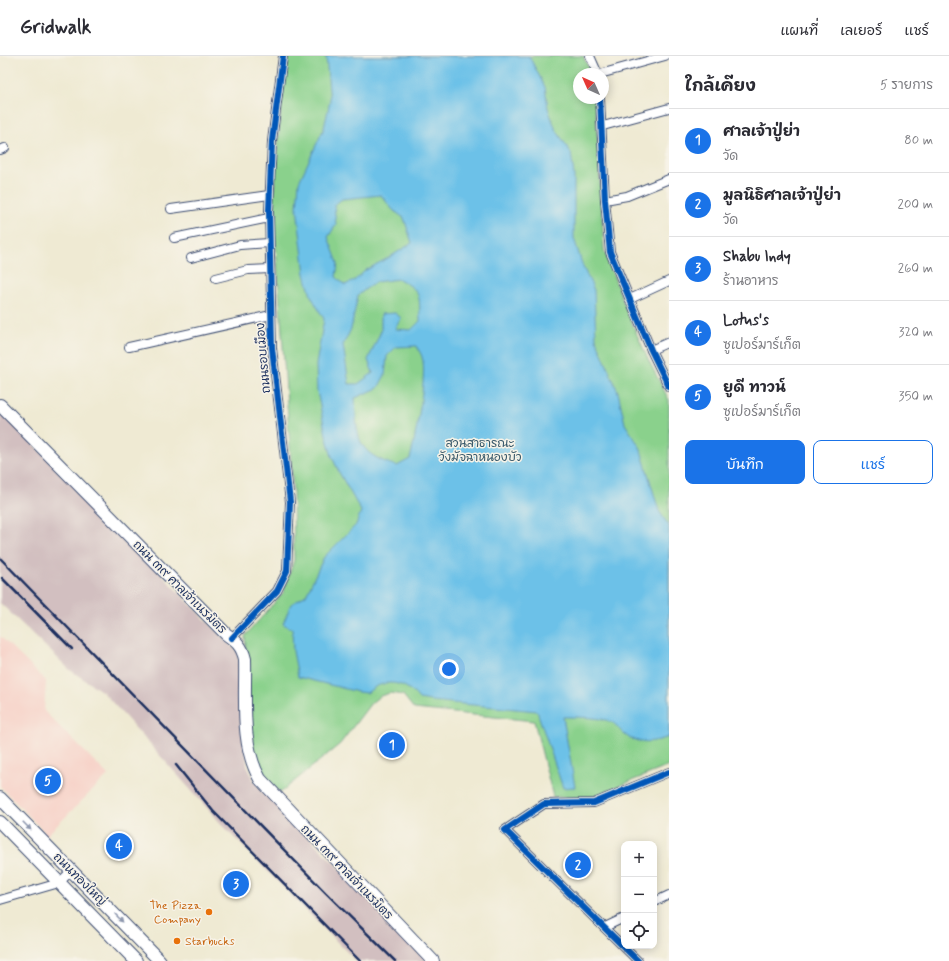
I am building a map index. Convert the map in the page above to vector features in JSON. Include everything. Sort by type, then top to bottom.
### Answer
[{"type":"main road","name":"ถนน ๓๙ ศาลเจ้าเนรมิตร","points":[[0,405],[240,646],[245,659],[247,739],[252,762],[260,780],[433,961]]},
{"type":"main road","name":"ถนนทองใหญ่","points":[[0,798],[160,961]]},
{"type":"main road","name":"ถนนทองใหญ่","points":[[0,822],[136,961]]},
{"type":"street","name":"ถนนรอบเมือง","points":[[232,638],[277,591],[286,571],[290,502],[272,348],[269,243],[269,195],[272,141],[283,56]]},
{"type":"street","points":[[590,56],[596,68]]},
{"type":"street","points":[[609,71],[665,56]]},
{"type":"street","points":[[600,104],[605,200],[610,252],[651,350],[669,387]]},
{"type":"street","points":[[602,126],[669,108]]},
{"type":"street","points":[[605,200],[627,196],[669,179]]},
{"type":"street","points":[[171,209],[269,195]]},
{"type":"street","points":[[174,238],[269,218]]},
{"type":"street","points":[[191,258],[240,245],[269,243]]},
{"type":"street","points":[[216,278],[248,270],[270,268]]},
{"type":"street","points":[[630,300],[669,281]]},
{"type":"street","points":[[129,347],[271,315]]},
{"type":"street","points":[[651,350],[669,342]]},
{"type":"street","points":[[638,961],[505,830],[544,804],[594,803],[669,772]]},
{"type":"street","points":[[0,900],[59,882],[72,870]]},
{"type":"street","points":[[657,901],[669,895]]},
{"type":"street","points":[[605,927],[621,919]]},
{"type":"shaded area","points":[[0,410],[238,653],[247,765],[253,779],[428,961],[356,961],[225,828],[103,692],[70,670],[0,603]]},
{"type":"shaded area","points":[[0,636],[46,681],[44,711],[108,775],[47,835],[0,786]]},
{"type":"green space","name":"สวนสาธารณะ วังมัจฉาหนองบัว","points":[[289,56],[583,56],[589,68],[573,68],[573,104],[595,104],[604,250],[627,312],[648,359],[669,400],[669,766],[591,797],[553,797],[534,721],[414,709],[403,695],[390,693],[380,696],[371,703],[340,744],[280,793],[262,771],[253,748],[245,636],[283,593],[294,560],[293,490],[273,204],[283,86]]},
{"type":"water","name":"สวนสาธารณะ วังมัจฉาหนองบัว","points":[[326,56],[529,56],[545,87],[548,108],[555,128],[571,153],[574,175],[574,238],[583,267],[594,290],[596,339],[618,392],[625,424],[640,447],[659,511],[669,526],[669,737],[647,742],[641,741],[625,735],[614,723],[607,720],[563,717],[575,787],[563,788],[537,711],[419,699],[408,688],[394,683],[380,685],[367,693],[298,677],[293,651],[292,629],[283,624],[291,604],[306,595],[324,557],[356,525],[361,511],[332,457],[326,435],[317,391],[316,365],[324,319],[311,296],[305,274],[297,207],[299,182],[324,128],[330,101]],"holes":[[[381,195],[393,210],[404,218],[412,243],[366,270],[355,280],[345,285],[336,277],[338,263],[328,237],[336,225],[334,205],[342,199]],[[399,279],[416,291],[419,300],[420,321],[411,330],[395,329],[401,318],[395,313],[381,314],[381,331],[368,360],[373,373],[358,384],[349,384],[343,345],[351,329],[358,295],[375,282]],[[416,346],[422,356],[423,365],[420,407],[410,459],[397,466],[373,456],[361,442],[356,424],[355,398],[378,388],[385,375],[387,356],[396,347]]]},
{"type":"railway","points":[[0,558],[326,893],[395,961]]},
{"type":"railway","points":[[2,578],[72,649]]},
{"type":"railway","points":[[176,765],[213,811],[360,961]]},
{"type":"cycle path","points":[[232,638],[277,591],[287,571],[290,502],[272,348],[269,211],[272,141],[283,56]]},
{"type":"cycle path","points":[[600,104],[605,200],[610,252],[651,350],[669,387]]},
{"type":"cycle path","points":[[638,961],[505,830],[544,804],[594,803],[669,772]]},
{"type":"place","name":"ศาลเจ้าปู่ย่า","points":[[392,745]]},
{"type":"place","name":"ยูดี ทาวน์","points":[[48,781]]},
{"type":"place","name":"Lotus's","points":[[119,846]]},
{"type":"place","name":"มูลนิธิศาลเจ้าปู่ย่า","points":[[578,865]]},
{"type":"place","name":"Shabu Indy","points":[[236,884]]},
{"type":"place","name":"The Pizza Company","points":[[209,912]]},
{"type":"place","name":"Starbucks","points":[[177,941]]}]
